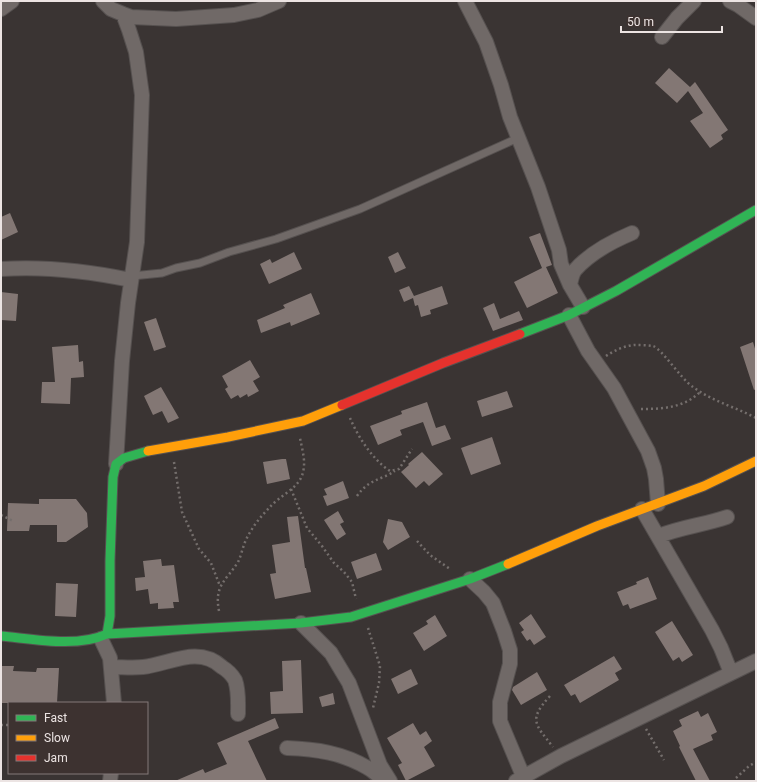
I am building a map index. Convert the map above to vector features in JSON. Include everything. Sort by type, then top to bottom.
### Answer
[{"type":"street","points":[[1,9],[12,1]]},
{"type":"street","points":[[103,1],[111,9],[131,17],[176,19],[234,15],[258,10],[279,1]]},
{"type":"street","points":[[465,1],[486,42],[510,117],[538,187],[559,250],[561,264],[570,285],[584,307]]},
{"type":"street","points":[[662,37],[677,18],[694,1]]},
{"type":"street","points":[[730,1],[738,4],[756,18]]},
{"type":"street","points":[[114,702],[112,667],[104,637],[110,616],[113,477],[116,464],[122,361],[137,242],[142,95],[136,52],[123,14]]},
{"type":"street","points":[[116,464],[124,458],[172,446],[228,437],[297,422],[345,404],[443,363],[569,315],[664,264],[756,210]]},
{"type":"street","points":[[570,285],[574,271],[586,260],[605,246],[632,233]]},
{"type":"street","points":[[1,269],[45,268],[74,270],[132,278]]},
{"type":"street","points":[[569,315],[588,351],[614,388],[627,410],[648,451],[654,468],[658,504]]},
{"type":"street","points":[[1,636],[78,641],[104,637],[302,623],[358,615],[467,580],[545,549],[597,526],[704,486],[756,461]]},
{"type":"street","points":[[642,509],[712,630],[731,673]]},
{"type":"street","points":[[659,536],[682,528],[714,522],[727,517]]},
{"type":"street","points":[[467,580],[484,592],[493,603],[510,650],[510,664],[500,702],[500,721],[519,779],[561,756],[756,661]]},
{"type":"street","points":[[302,623],[331,653],[339,664],[349,683],[380,765],[390,781]]},
{"type":"street","points":[[112,667],[143,666],[191,656],[203,656],[218,663],[234,679],[237,690],[238,714]]},
{"type":"street","points":[[287,748],[320,750],[350,758],[369,768],[385,781]]},
{"type":"lane","points":[[132,278],[162,273],[176,268],[200,263],[229,252],[276,239],[360,209],[518,138]]},
{"type":"path","points":[[596,363],[612,352],[625,346],[654,346],[665,356],[677,373],[691,386],[700,392],[756,418]]},
{"type":"path","points":[[627,410],[665,409],[679,405],[696,396],[700,392]]},
{"type":"path","points":[[345,404],[352,423],[381,466],[390,471],[399,468]]},
{"type":"path","points":[[221,628],[217,602],[224,580],[238,562],[247,537],[258,521],[270,506],[296,485],[303,472],[304,457],[297,422]]},
{"type":"path","points":[[172,446],[182,512],[199,549],[211,563],[221,586]]},
{"type":"path","points":[[357,496],[363,487],[399,468],[412,449]]},
{"type":"path","points":[[291,489],[307,528],[334,563],[352,582],[356,594],[358,615],[369,630],[380,666],[379,683],[374,706],[365,725]]},
{"type":"path","points":[[1,515],[13,521]]},
{"type":"path","points":[[417,541],[430,555],[467,580]]},
{"type":"path","points":[[550,696],[536,714],[537,728],[561,756]]},
{"type":"path","points":[[640,718],[664,760]]},
{"type":"path","points":[[736,778],[749,766],[756,762]]},
{"type":"building","points":[[669,68],[690,87],[695,82],[728,130],[721,135],[723,139],[710,148],[690,121],[703,113],[688,91],[677,103],[655,83]]},
{"type":"building","points":[[10,213],[18,232],[1,240],[1,217]]},
{"type":"building","points":[[540,233],[552,265],[546,267],[558,293],[527,308],[514,282],[542,268],[529,237]]},
{"type":"building","points":[[294,252],[302,269],[269,284],[260,264],[270,259],[272,263]]},
{"type":"building","points":[[398,252],[406,268],[395,273],[388,257]]},
{"type":"building","points":[[409,286],[414,296],[442,286],[448,304],[430,310],[431,314],[421,317],[418,305],[415,306],[413,298],[404,302],[399,290]]},
{"type":"building","points":[[1,292],[18,294],[16,321],[1,320]]},
{"type":"building","points":[[311,293],[320,314],[291,326],[290,322],[261,333],[257,320],[285,308],[283,305]]},
{"type":"building","points":[[494,303],[500,319],[519,311],[523,320],[493,331],[483,308]]},
{"type":"building","points":[[156,318],[166,347],[154,351],[144,322]]},
{"type":"building","points":[[753,342],[756,352],[756,389],[754,390],[740,347]]},
{"type":"building","points":[[78,345],[79,362],[83,361],[84,377],[71,378],[70,404],[41,403],[42,382],[55,382],[52,347]]},
{"type":"building","points":[[250,360],[260,377],[253,381],[259,391],[248,397],[247,394],[240,398],[238,395],[231,399],[225,389],[228,387],[222,376]]},
{"type":"building","points":[[161,387],[179,418],[168,423],[162,411],[153,415],[144,396]]},
{"type":"building","points":[[507,391],[513,407],[482,417],[477,401]]},
{"type":"building","points":[[427,402],[436,428],[445,425],[451,439],[432,446],[423,422],[400,430],[402,435],[378,445],[370,426],[402,414],[401,411]]},
{"type":"building","points":[[492,437],[501,464],[471,475],[461,448]]},
{"type":"building","points":[[422,452],[443,474],[429,486],[424,481],[416,488],[401,472]]},
{"type":"building","points":[[286,459],[290,479],[267,484],[263,462]]},
{"type":"building","points":[[343,481],[349,498],[327,506],[323,496],[327,495],[324,489]]},
{"type":"building","points":[[39,499],[76,499],[87,513],[88,527],[66,542],[57,542],[57,525],[30,525],[29,531],[7,531],[8,503],[39,504]]},
{"type":"building","points":[[338,511],[344,522],[340,524],[346,534],[337,540],[324,520]]},
{"type":"building","points":[[298,516],[305,568],[311,592],[275,599],[270,574],[276,573],[272,545],[290,542],[287,517]]},
{"type":"building","points":[[388,519],[402,522],[410,537],[388,550],[383,542]]},
{"type":"building","points":[[376,553],[382,570],[357,579],[351,562]]},
{"type":"building","points":[[161,559],[162,566],[174,565],[179,602],[173,602],[174,608],[158,609],[158,603],[150,604],[148,589],[136,591],[135,578],[145,577],[143,561]]},
{"type":"building","points":[[648,577],[657,599],[630,609],[628,604],[623,606],[617,592],[637,584],[636,582]]},
{"type":"building","points":[[56,583],[78,584],[76,617],[55,616]]},
{"type":"building","points":[[531,614],[546,637],[534,645],[530,639],[527,641],[521,632],[524,630],[519,623]]},
{"type":"building","points":[[435,615],[447,636],[424,651],[413,633],[428,624],[426,621]]},
{"type":"building","points":[[672,621],[693,655],[682,662],[679,657],[673,661],[655,632]]},
{"type":"building","points":[[614,656],[622,669],[615,673],[619,680],[580,703],[575,694],[571,696],[564,685]]},
{"type":"building","points":[[301,660],[303,713],[271,714],[270,692],[283,691],[282,661]]},
{"type":"building","points":[[1,666],[14,666],[13,671],[36,672],[37,668],[59,668],[57,702],[1,703]]},
{"type":"building","points":[[411,669],[418,684],[398,694],[391,679]]},
{"type":"building","points":[[537,672],[547,690],[521,705],[512,690],[513,687]]},
{"type":"building","points":[[333,693],[335,704],[322,707],[319,697]]},
{"type":"building","points":[[698,711],[701,717],[708,713],[717,732],[711,735],[713,740],[693,749],[710,781],[696,781],[679,747],[680,746],[673,731],[682,726],[679,720]]},
{"type":"building","points":[[275,718],[279,728],[248,741],[267,781],[175,781],[203,769],[205,773],[227,764],[217,743]]},
{"type":"building","points":[[413,723],[420,735],[426,731],[432,741],[424,747],[435,766],[406,781],[398,765],[402,763],[387,738]]},
{"type":"traffic: fast","points":[[520,334],[569,315],[616,291],[756,210]]},
{"type":"traffic: fast","points":[[1,636],[69,642],[82,641],[107,634],[110,616],[113,477],[116,464],[124,458],[148,451]]},
{"type":"traffic: fast","points":[[107,634],[301,623],[351,617],[470,579],[508,564]]},
{"type":"traffic: slow","points":[[148,451],[228,437],[303,421],[342,405]]},
{"type":"traffic: slow","points":[[508,564],[597,526],[704,486],[756,461]]},
{"type":"traffic: jam","points":[[342,405],[443,363],[520,334]]}]
